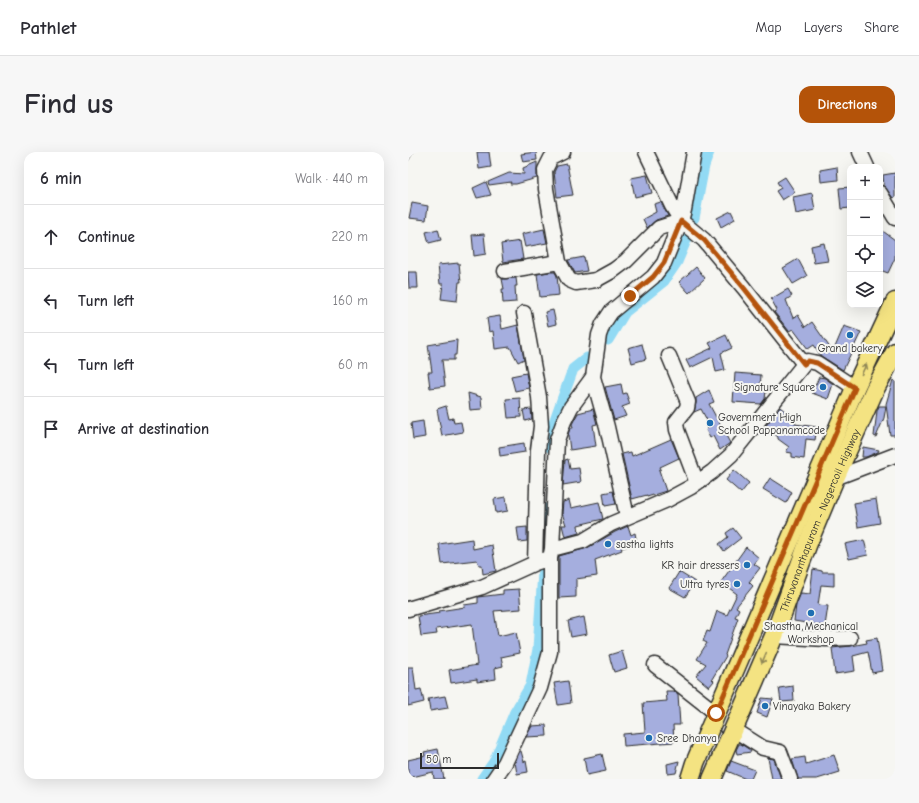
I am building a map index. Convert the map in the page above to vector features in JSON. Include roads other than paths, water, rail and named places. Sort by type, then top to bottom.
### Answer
[{"type":"main road","name":"Thiruvananthapuram - Nagercoil Highway","points":[[690,779],[716,713],[855,388],[895,302]]},
{"type":"main road","name":"Thiruvananthapuram - Nagercoil Highway","points":[[712,779],[774,636],[808,543],[835,478],[875,390],[895,352]]},
{"type":"street","points":[[563,152],[551,158],[545,170],[546,189],[559,262],[569,280],[576,283],[596,280],[626,261],[659,228],[681,221]]},
{"type":"street","points":[[646,152],[672,206],[681,221],[704,240],[804,364]]},
{"type":"street","points":[[627,516],[607,427],[593,377],[599,335],[603,324],[611,312],[653,277],[664,263],[681,221],[694,152]]},
{"type":"street","points":[[860,152],[866,164]]},
{"type":"street","points":[[883,198],[895,218]]},
{"type":"street","points":[[505,271],[559,262]]},
{"type":"street","points":[[524,314],[539,397],[541,426],[538,450],[535,563]]},
{"type":"street","points":[[669,356],[688,402],[687,408],[676,422],[677,430],[697,483]]},
{"type":"street","points":[[408,609],[482,587],[535,563],[551,554],[583,541],[611,524],[666,500],[697,483],[731,455],[808,361],[817,363],[855,388]]},
{"type":"street","points":[[494,779],[505,763],[540,688],[550,652],[551,554],[557,440],[571,407],[593,377]]},
{"type":"street","points":[[835,478],[895,455]]},
{"type":"street","points":[[774,636],[850,638]]},
{"type":"street","points":[[655,665],[716,713]]},
{"type":"street","points":[[733,729],[763,748],[780,752],[790,779]]},
{"type":"waterway","points":[[694,218],[704,166],[709,152]]},
{"type":"waterway","points":[[608,340],[625,312],[664,281],[677,262],[687,238]]},
{"type":"waterway","points":[[551,448],[553,425],[573,369],[587,358]]},
{"type":"waterway","points":[[544,547],[547,509]]},
{"type":"waterway","points":[[482,779],[494,762],[515,712],[531,685],[538,649],[543,572]]},
{"type":"railway","points":[[408,159],[412,152]]},
{"type":"place","name":"Grand bakery","points":[[850,335]]},
{"type":"place","name":"Signature Square","points":[[823,387]]},
{"type":"place","name":"Government High School Pappanamcode","points":[[710,423]]},
{"type":"place","name":"sastha lights","points":[[608,544]]},
{"type":"place","name":"KR hair dressers","points":[[747,565]]},
{"type":"place","name":"Ultra tyres","points":[[737,584]]},
{"type":"place","name":"Shastha Mechanical Workshop","points":[[811,613]]},
{"type":"place","name":"Vinayaka Bakery","points":[[765,706]]},
{"type":"place","name":"Sree Dhanya","points":[[649,738]]}]
